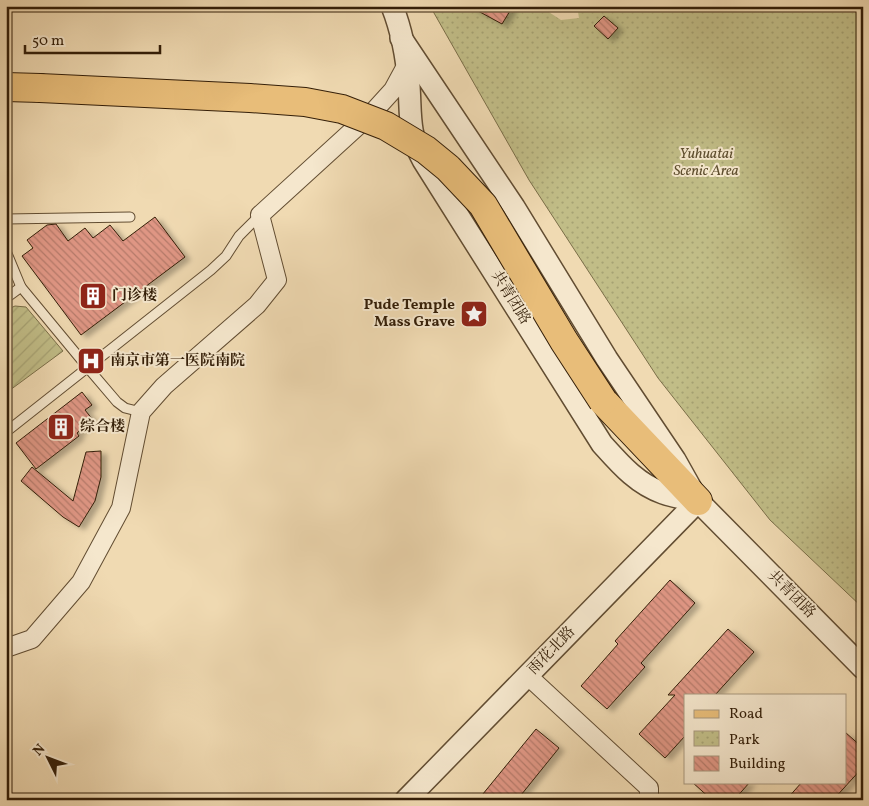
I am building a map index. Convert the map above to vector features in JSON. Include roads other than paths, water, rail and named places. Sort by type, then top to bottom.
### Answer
[{"type":"main road","points":[[6,87],[305,102],[342,109],[386,126],[426,150],[448,168],[483,205],[564,341],[603,401],[698,501]]},
{"type":"street","name":"共青团路","points":[[392,6],[406,66],[409,84],[411,130],[417,148],[602,444],[621,465],[641,482],[664,494],[698,501]]},
{"type":"street","name":"共青团路","points":[[401,38],[514,207],[607,360],[675,460],[698,501],[863,668]]},
{"type":"street","points":[[6,648],[32,639],[81,582],[121,508],[141,412],[164,386],[257,305],[277,280],[260,215],[373,112],[393,90],[406,66]]},
{"type":"street","name":"雨花北路","points":[[406,800],[698,501]]},
{"type":"street","points":[[528,676],[649,788],[649,800]]},
{"type":"lane","points":[[6,432],[211,270],[226,256],[239,236],[260,215]]},
{"type":"lane","points":[[6,219],[130,217]]},
{"type":"lane","points":[[6,251],[21,287],[88,368],[117,402],[125,408],[141,412]]},
{"type":"lane","points":[[6,298],[21,287]]},
{"type":"place","name":"门诊楼","points":[[93,296]]},
{"type":"place","name":"Pude Temple Mass Grave","points":[[474,314]]},
{"type":"place","name":"南京市第一医院南院","points":[[91,361]]},
{"type":"place","name":"综合楼","points":[[61,427]]},
{"type":"park label","name":"Yuhuatai Scenic Area","points":[[706,162]]}]
